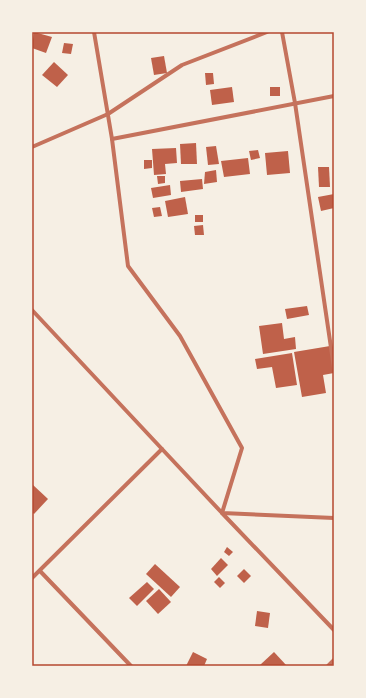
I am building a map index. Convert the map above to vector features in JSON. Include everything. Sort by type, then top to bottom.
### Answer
[{"type":"street","points":[[94,32],[112,139],[128,266],[180,336],[242,448],[222,513]]},
{"type":"street","points":[[32,147],[108,114],[182,65],[267,32]]},
{"type":"street","points":[[282,32],[295,103],[334,368]]},
{"type":"street","points":[[112,139],[334,96]]},
{"type":"street","points":[[32,310],[334,630]]},
{"type":"street","points":[[32,578],[162,449]]},
{"type":"street","points":[[222,513],[334,518]]},
{"type":"street","points":[[40,571],[131,666]]},
{"type":"street","points":[[328,666],[334,660]]},
{"type":"building","points":[[34,32],[52,37],[46,53],[32,48]]},
{"type":"building","points":[[64,43],[73,44],[71,54],[62,53]]},
{"type":"building","points":[[164,56],[167,73],[154,75],[151,58]]},
{"type":"building","points":[[54,62],[68,75],[57,87],[42,75]]},
{"type":"building","points":[[205,73],[213,73],[214,84],[206,85]]},
{"type":"building","points":[[232,87],[234,102],[212,105],[210,90]]},
{"type":"building","points":[[270,87],[280,87],[280,96],[270,96]]},
{"type":"building","points":[[196,143],[197,164],[181,164],[180,144]]},
{"type":"building","points":[[216,146],[219,164],[208,165],[206,147]]},
{"type":"building","points":[[176,148],[177,163],[165,164],[166,174],[154,175],[152,149]]},
{"type":"building","points":[[258,150],[260,158],[251,160],[249,151]]},
{"type":"building","points":[[288,151],[290,173],[267,175],[265,153]]},
{"type":"building","points":[[248,158],[250,174],[224,177],[221,161]]},
{"type":"building","points":[[144,160],[152,160],[152,168],[144,169]]},
{"type":"building","points":[[318,167],[329,167],[330,187],[319,187]]},
{"type":"building","points":[[216,170],[217,182],[204,184],[205,172]]},
{"type":"building","points":[[157,176],[165,176],[165,183],[158,184]]},
{"type":"building","points":[[202,179],[203,189],[181,192],[180,181]]},
{"type":"building","points":[[170,185],[171,195],[153,198],[151,188]]},
{"type":"building","points":[[334,194],[334,208],[321,211],[318,197]]},
{"type":"building","points":[[185,197],[188,214],[168,217],[165,201]]},
{"type":"building","points":[[160,207],[162,216],[154,217],[152,208]]},
{"type":"building","points":[[195,215],[203,215],[203,222],[195,222]]},
{"type":"building","points":[[203,225],[204,235],[195,235],[194,226]]},
{"type":"building","points":[[307,306],[309,315],[287,319],[285,309]]},
{"type":"building","points":[[282,323],[284,339],[295,337],[296,349],[263,354],[259,326]]},
{"type":"building","points":[[330,346],[334,373],[323,375],[326,393],[302,397],[294,352]]},
{"type":"building","points":[[292,353],[297,385],[276,388],[272,367],[257,369],[255,359]]},
{"type":"building","points":[[32,484],[48,499],[34,514],[32,512]]},
{"type":"building","points":[[227,547],[233,552],[229,556],[224,552]]},
{"type":"building","points":[[221,558],[228,565],[217,576],[211,569]]},
{"type":"building","points":[[155,564],[180,587],[171,597],[146,574]]},
{"type":"building","points":[[244,569],[251,576],[244,583],[237,576]]},
{"type":"building","points":[[219,577],[225,583],[220,588],[214,582]]},
{"type":"building","points":[[147,582],[154,589],[137,606],[129,598]]},
{"type":"building","points":[[159,589],[171,602],[158,614],[146,601]]},
{"type":"building","points":[[257,611],[270,613],[268,628],[255,626]]},
{"type":"building","points":[[193,652],[207,659],[204,666],[186,666]]},
{"type":"building","points":[[274,652],[287,666],[260,665]]}]
